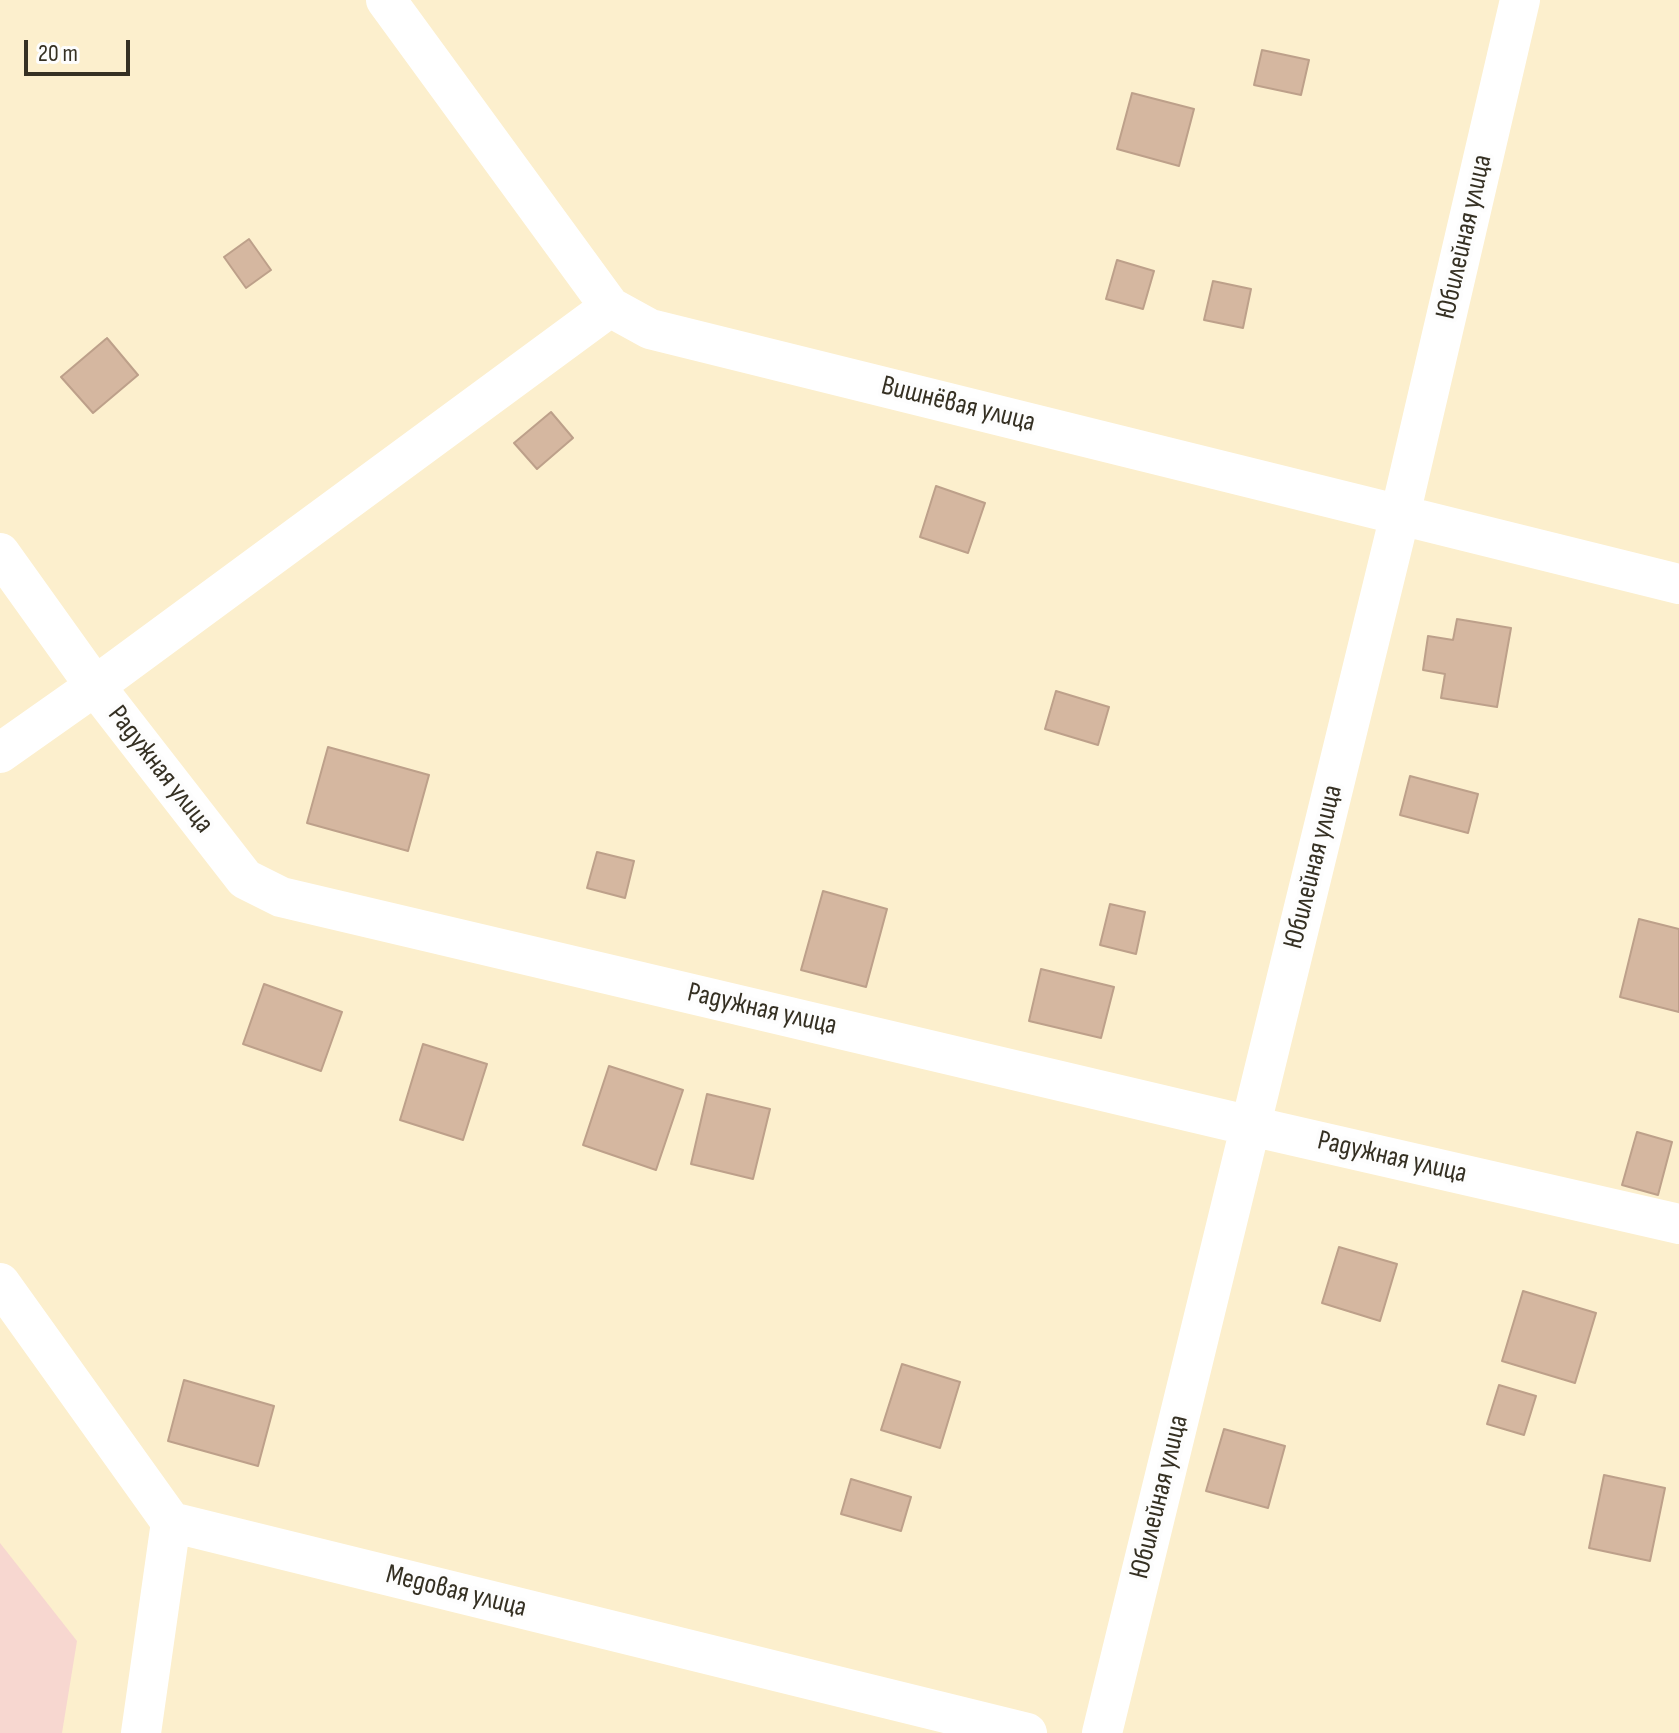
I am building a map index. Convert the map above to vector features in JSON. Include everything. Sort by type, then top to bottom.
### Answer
[{"type":"street","name":"Вишнёвая улица","points":[[386,0],[610,307],[650,329],[1679,584]]},
{"type":"street","name":"Юбилейная улица","points":[[1102,1733],[1400,515],[1520,0]]},
{"type":"street","points":[[0,753],[610,307]]},
{"type":"street","name":"Радужная улица","points":[[0,553],[95,686],[245,879],[281,897],[1679,1224]]},
{"type":"street","points":[[0,1283],[171,1522],[141,1733]]},
{"type":"street","name":"Медовая улица","points":[[171,1522],[1027,1733]]},
{"type":"shaded area","points":[[0,1543],[77,1641],[62,1733],[0,1733]]},
{"type":"building","points":[[1262,50],[1309,60],[1301,95],[1254,85]]},
{"type":"building","points":[[1132,93],[1194,109],[1179,166],[1117,149]]},
{"type":"building","points":[[249,239],[271,270],[246,288],[224,257]]},
{"type":"building","points":[[1117,260],[1154,271],[1143,309],[1106,299]]},
{"type":"building","points":[[1213,281],[1251,289],[1243,328],[1204,320]]},
{"type":"building","points":[[107,338],[138,375],[93,413],[61,377]]},
{"type":"building","points":[[551,412],[573,438],[537,469],[514,443]]},
{"type":"building","points":[[936,486],[985,503],[968,553],[920,537]]},
{"type":"building","points":[[1457,619],[1511,628],[1497,707],[1441,698],[1445,674],[1423,670],[1428,636],[1453,640]]},
{"type":"building","points":[[1056,691],[1109,707],[1098,745],[1045,729]]},
{"type":"building","points":[[328,747],[429,775],[408,851],[307,823]]},
{"type":"building","points":[[1410,776],[1478,794],[1468,833],[1400,815]]},
{"type":"building","points":[[597,852],[634,861],[625,898],[587,888]]},
{"type":"building","points":[[823,891],[887,909],[866,987],[801,970]]},
{"type":"building","points":[[1110,904],[1145,912],[1136,954],[1100,945]]},
{"type":"building","points":[[1639,919],[1679,929],[1679,1012],[1620,997]]},
{"type":"building","points":[[1041,969],[1114,987],[1101,1038],[1029,1021]]},
{"type":"building","points":[[264,984],[342,1012],[321,1071],[243,1044]]},
{"type":"building","points":[[423,1044],[487,1064],[463,1140],[400,1120]]},
{"type":"building","points":[[609,1066],[683,1090],[656,1170],[583,1145]]},
{"type":"building","points":[[707,1094],[770,1109],[753,1179],[691,1164]]},
{"type":"building","points":[[1637,1132],[1672,1142],[1658,1195],[1622,1185]]},
{"type":"building","points":[[1339,1247],[1397,1264],[1380,1321],[1322,1303]]},
{"type":"building","points":[[1523,1291],[1596,1313],[1575,1383],[1502,1361]]},
{"type":"building","points":[[902,1364],[960,1382],[940,1448],[881,1430]]},
{"type":"building","points":[[184,1380],[274,1406],[258,1466],[168,1441]]},
{"type":"building","points":[[1499,1385],[1536,1396],[1524,1435],[1487,1424]]},
{"type":"building","points":[[1224,1429],[1285,1446],[1268,1508],[1206,1491]]},
{"type":"building","points":[[1604,1475],[1665,1488],[1650,1561],[1589,1548]]},
{"type":"building","points":[[851,1479],[911,1497],[901,1531],[841,1514]]}]
